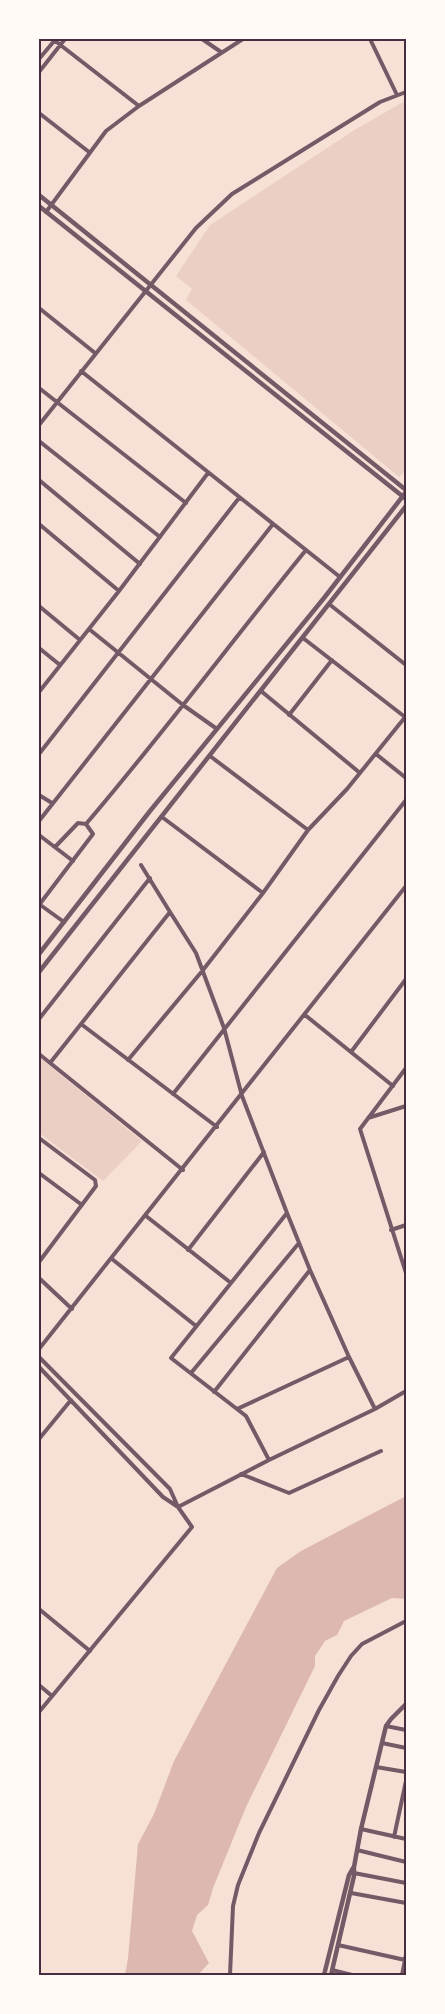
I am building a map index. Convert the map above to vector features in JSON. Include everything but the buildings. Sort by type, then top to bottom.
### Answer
[{"type":"street","points":[[39,72],[65,39]]},
{"type":"street","points":[[202,39],[221,52]]},
{"type":"street","points":[[46,212],[106,131],[139,106],[242,39]]},
{"type":"street","points":[[370,39],[397,95]]},
{"type":"street","points":[[39,59],[55,40],[139,106]]},
{"type":"street","points":[[39,425],[196,228],[232,194],[380,102],[397,95],[406,94]]},
{"type":"street","points":[[39,113],[89,152]]},
{"type":"street","points":[[39,195],[405,494]]},
{"type":"street","points":[[39,206],[405,494]]},
{"type":"street","points":[[39,308],[95,353]]},
{"type":"street","points":[[81,371],[340,577]]},
{"type":"street","points":[[39,388],[186,503]]},
{"type":"street","points":[[39,441],[160,537]]},
{"type":"street","points":[[39,691],[140,564],[208,473]]},
{"type":"street","points":[[39,480],[140,564]]},
{"type":"street","points":[[39,954],[150,811],[405,494]]},
{"type":"street","points":[[39,754],[239,498]]},
{"type":"street","points":[[39,972],[406,506]]},
{"type":"street","points":[[39,524],[119,591]]},
{"type":"street","points":[[39,820],[273,524]]},
{"type":"street","points":[[380,526],[387,531]]},
{"type":"street","points":[[86,824],[306,550]]},
{"type":"street","points":[[330,604],[406,665]]},
{"type":"street","points":[[39,606],[80,640]]},
{"type":"street","points":[[89,629],[183,705],[217,729]]},
{"type":"street","points":[[128,1060],[203,970],[263,893],[308,830],[360,773],[406,716],[303,638]]},
{"type":"street","points":[[39,648],[60,665]]},
{"type":"street","points":[[290,715],[332,660]]},
{"type":"street","points":[[261,692],[360,773]]},
{"type":"street","points":[[376,754],[406,778]]},
{"type":"street","points":[[210,756],[308,830]]},
{"type":"street","points":[[39,795],[52,803]]},
{"type":"street","points":[[173,1094],[406,800]]},
{"type":"street","points":[[162,817],[263,893]]},
{"type":"street","points":[[55,847],[76,824],[86,824]]},
{"type":"street","points":[[64,922],[39,905],[93,834],[86,824]]},
{"type":"street","points":[[39,835],[73,861]]},
{"type":"street","points":[[141,865],[196,953],[224,1028],[242,1096],[299,1243],[349,1357],[375,1409]]},
{"type":"street","points":[[39,1019],[150,878]]},
{"type":"street","points":[[39,1349],[242,1096],[406,886]]},
{"type":"street","points":[[50,1063],[170,912]]},
{"type":"street","points":[[351,1052],[406,979]]},
{"type":"street","points":[[306,1015],[393,1086]]},
{"type":"street","points":[[81,1024],[216,1127]]},
{"type":"street","points":[[39,1054],[183,1170]]},
{"type":"street","points":[[406,1068],[362,1126],[361,1133],[406,1273]]},
{"type":"street","points":[[368,1118],[406,1106]]},
{"type":"street","points":[[39,1138],[95,1180],[96,1189],[39,1262]]},
{"type":"street","points":[[188,1250],[264,1152]]},
{"type":"street","points":[[39,1174],[82,1205]]},
{"type":"street","points":[[269,1460],[246,1416],[171,1358],[288,1213]]},
{"type":"street","points":[[146,1216],[231,1283]]},
{"type":"street","points":[[391,1230],[406,1225]]},
{"type":"street","points":[[190,1373],[299,1243]]},
{"type":"street","points":[[112,1259],[196,1326]]},
{"type":"street","points":[[214,1392],[310,1270]]},
{"type":"street","points":[[39,1278],[72,1309]]},
{"type":"street","points":[[39,1357],[170,1489],[178,1507],[192,1527],[39,1712]]},
{"type":"street","points":[[236,1409],[349,1357]]},
{"type":"street","points":[[39,1367],[163,1497],[178,1507]]},
{"type":"street","points":[[178,1507],[269,1460],[375,1409],[406,1391]]},
{"type":"street","points":[[39,1439],[71,1400]]},
{"type":"street","points":[[241,1474],[289,1493],[381,1451]]},
{"type":"street","points":[[39,1609],[90,1650]]},
{"type":"street","points":[[230,1975],[233,1906],[238,1885],[259,1833],[306,1735],[351,1656],[362,1644],[406,1621]]},
{"type":"street","points":[[39,1685],[52,1696]]},
{"type":"street","points":[[352,1975],[331,1973],[351,1892],[361,1829],[386,1726],[405,1706]]},
{"type":"street","points":[[386,1726],[406,1730]]},
{"type":"street","points":[[382,1743],[406,1748]]},
{"type":"street","points":[[376,1767],[406,1772]]},
{"type":"street","points":[[394,1837],[406,1781]]},
{"type":"street","points":[[361,1829],[406,1839]]},
{"type":"street","points":[[357,1850],[406,1862]]},
{"type":"street","points":[[354,1870],[406,1883]]},
{"type":"street","points":[[324,1975],[349,1875],[354,1870]]},
{"type":"street","points":[[351,1892],[406,1902]]},
{"type":"street","points":[[338,1945],[406,1958],[402,1975]]},
{"type":"shaded area","points":[[405,101],[406,471],[399,477],[186,300],[192,289],[176,276],[210,225],[356,129]]},
{"type":"shaded area","points":[[39,1057],[142,1141],[103,1181],[39,1133]]},
{"type":"shaded area","points":[[406,1496],[406,1599],[392,1598],[344,1621],[337,1635],[325,1641],[315,1656],[315,1666],[246,1807],[208,1905],[197,1915],[192,1931],[209,1963],[198,1975],[125,1975],[138,1844],[154,1814],[174,1761],[277,1568],[301,1551]]}]
